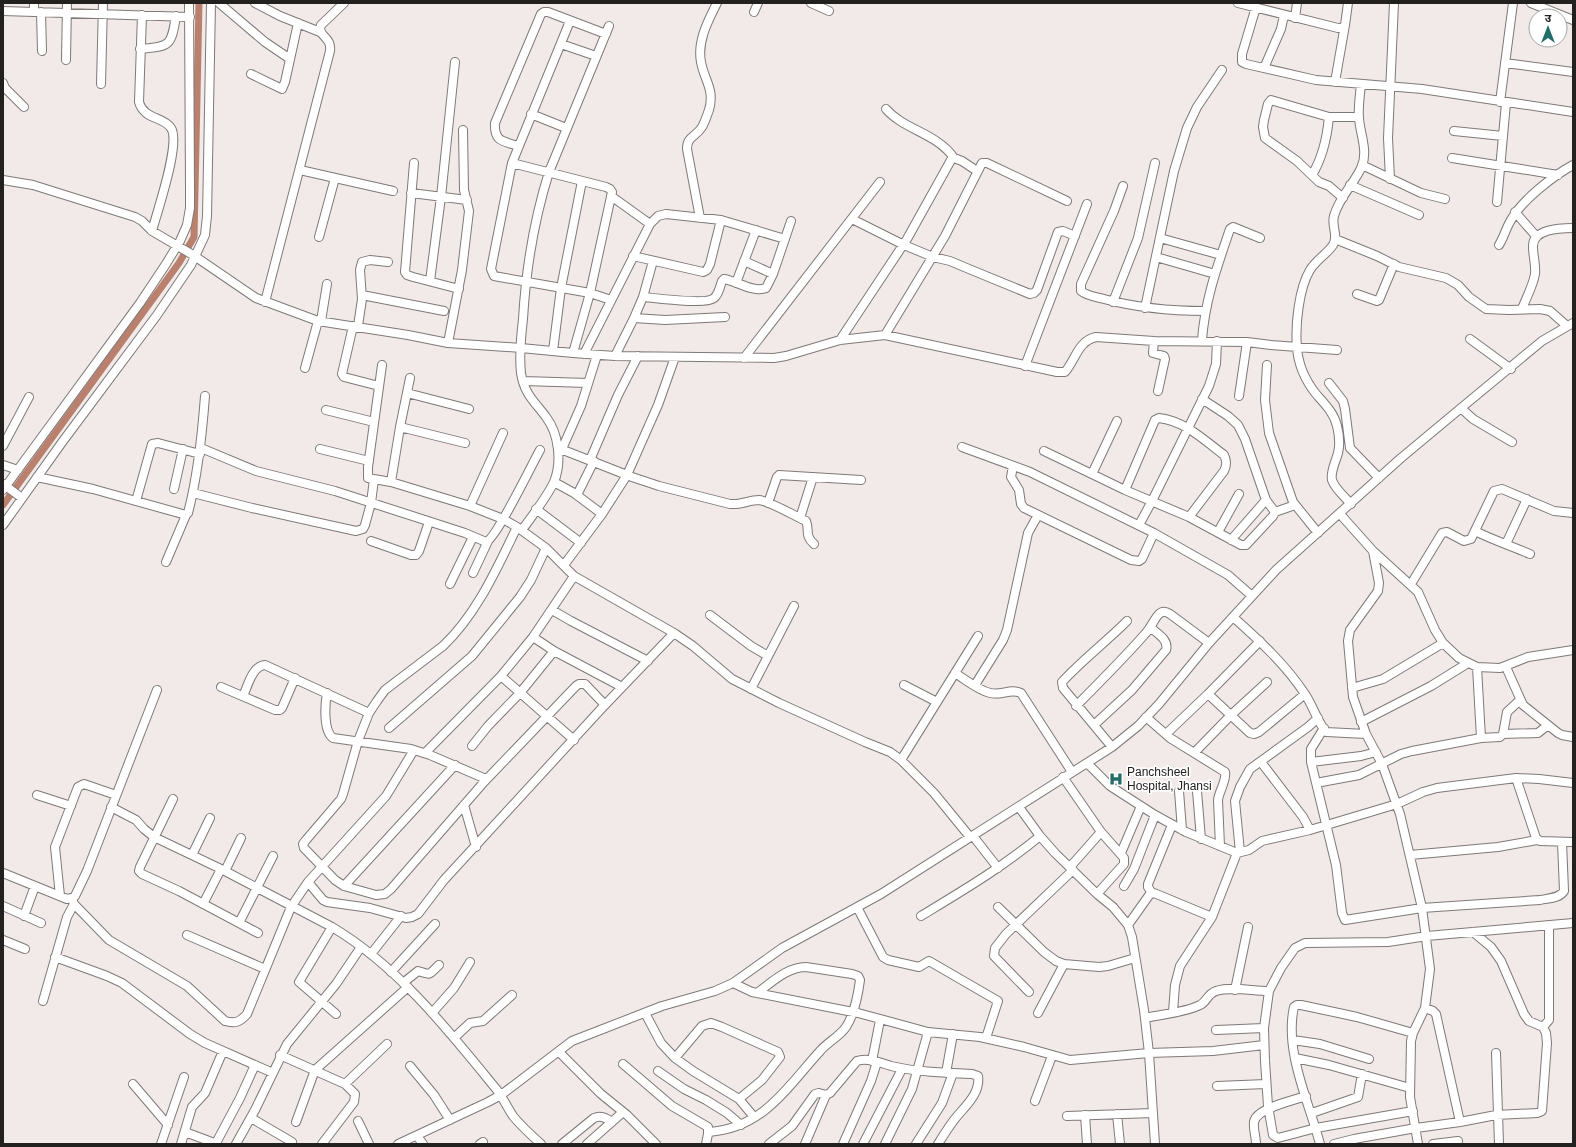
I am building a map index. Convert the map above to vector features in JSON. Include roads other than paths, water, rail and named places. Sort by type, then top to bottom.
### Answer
[{"type":"street","points":[[66,60],[67,3]]},
{"type":"street","points":[[101,84],[103,3]]},
{"type":"street","points":[[20,496],[5,487],[140,303],[179,246],[187,226],[190,208],[189,3]]},
{"type":"street","points":[[3,525],[20,496],[37,477],[191,265],[205,235],[208,216],[210,3]]},
{"type":"street","points":[[219,3],[265,42],[290,59]]},
{"type":"street","points":[[255,3],[280,16],[320,32],[330,41],[331,45],[265,302]]},
{"type":"street","points":[[320,32],[321,26],[344,3]]},
{"type":"street","points":[[700,218],[687,143],[702,126],[710,102],[710,87],[702,67],[700,50],[705,31],[717,3]]},
{"type":"street","points":[[754,12],[758,3]]},
{"type":"street","points":[[811,3],[829,11]]},
{"type":"street","points":[[1238,3],[1338,28],[1342,28],[1345,25]]},
{"type":"street","points":[[1295,18],[1297,3]]},
{"type":"street","points":[[1335,82],[1348,3]]},
{"type":"street","points":[[1390,179],[1388,138],[1394,3]]},
{"type":"street","points":[[1497,202],[1503,136],[1505,63],[1513,3]]},
{"type":"street","points":[[1531,3],[1573,20]]},
{"type":"street","points":[[1256,7],[1241,59],[1242,62],[1246,64],[1308,78],[1335,82],[1452,93],[1573,112]]},
{"type":"street","points":[[36,9],[42,51]]},
{"type":"street","points":[[3,11],[36,9],[66,13],[190,17]]},
{"type":"street","points":[[518,146],[502,140],[495,135],[495,123],[541,14],[548,12],[570,21],[607,30],[549,172],[542,195],[525,282],[521,348],[523,381],[529,396],[551,424],[560,449],[660,486],[730,504],[738,505],[758,500],[768,503],[806,521],[807,535],[809,540],[814,544]]},
{"type":"street","points":[[142,15],[140,49],[140,108],[144,112],[168,124],[172,128],[174,135],[170,168],[152,230]]},
{"type":"street","points":[[1264,68],[1280,29],[1284,15]]},
{"type":"street","points":[[140,49],[164,46],[170,42],[174,32],[176,16]]},
{"type":"street","points":[[570,21],[512,163],[491,270],[494,276],[590,293],[611,300]]},
{"type":"street","points":[[251,74],[282,89],[285,82],[298,24]]},
{"type":"street","points":[[561,44],[596,56]]},
{"type":"street","points":[[430,282],[441,197],[455,62]]},
{"type":"street","points":[[1505,63],[1573,72]]},
{"type":"street","points":[[1146,308],[1174,171],[1187,128],[1197,107],[1222,70]]},
{"type":"street","points":[[1351,504],[1332,480],[1332,474],[1338,451],[1338,431],[1335,419],[1330,410],[1308,382],[1301,368],[1297,348],[1299,309],[1307,277],[1316,262],[1333,245],[1335,239],[1333,228],[1334,215],[1362,165],[1364,148],[1359,117],[1361,84]]},
{"type":"street","points":[[4,87],[24,107]]},
{"type":"street","points":[[1343,198],[1329,186],[1319,182],[1297,161],[1265,138],[1263,127],[1268,104],[1271,100],[1329,117],[1359,117]]},
{"type":"street","points":[[886,109],[893,116],[928,135],[944,147],[954,158],[977,171]]},
{"type":"street","points":[[531,114],[566,128]]},
{"type":"street","points":[[1312,175],[1322,155],[1329,117]]},
{"type":"street","points":[[448,343],[459,289],[469,217],[464,190],[463,130]]},
{"type":"street","points":[[1454,131],[1503,136]]},
{"type":"street","points":[[840,340],[904,245],[949,164],[954,158]]},
{"type":"street","points":[[1452,158],[1558,175]]},
{"type":"street","points":[[414,162],[405,272],[407,275],[413,277],[459,289]]},
{"type":"street","points":[[512,163],[610,189],[611,196],[590,293],[573,353]]},
{"type":"street","points":[[885,335],[933,257],[982,163],[987,163],[1067,201]]},
{"type":"street","points":[[1113,302],[1138,238],[1155,163]]},
{"type":"street","points":[[1362,165],[1421,193],[1445,199]]},
{"type":"street","points":[[1499,245],[1515,212],[1538,190],[1573,165]]},
{"type":"street","points":[[300,170],[393,191]]},
{"type":"street","points":[[319,238],[336,178]]},
{"type":"street","points":[[3,180],[34,185],[135,217],[152,230],[179,246],[240,288],[265,302],[319,321],[356,326],[448,343],[614,356],[774,358],[786,356],[840,340],[885,335],[1057,372],[1065,372],[1087,339],[1096,337],[1154,341],[1202,340],[1247,342],[1297,348],[1337,350]]},
{"type":"street","points":[[554,351],[561,288],[582,181]]},
{"type":"street","points":[[744,358],[880,182]]},
{"type":"street","points":[[1350,185],[1419,215]]},
{"type":"street","points":[[1123,186],[1114,212],[1080,288],[1084,293],[1113,302],[1171,311],[1205,311]]},
{"type":"street","points":[[411,193],[466,200]]},
{"type":"street","points":[[611,196],[650,224]]},
{"type":"street","points":[[1025,366],[1087,204]]},
{"type":"street","points":[[1515,212],[1536,236]]},
{"type":"street","points":[[584,354],[650,224],[658,216],[666,214],[721,220],[785,239]]},
{"type":"street","points":[[852,218],[904,245],[933,257],[950,261],[1030,294],[1034,293],[1036,290],[1058,232],[1063,231],[1075,236]]},
{"type":"street","points":[[633,256],[696,272],[703,272],[707,270],[721,220]]},
{"type":"street","points":[[643,297],[709,301],[714,299],[717,295],[724,279],[753,288],[763,289],[768,285],[773,274],[791,221]]},
{"type":"street","points":[[1202,340],[1205,311],[1215,274],[1231,228],[1236,228],[1260,238]]},
{"type":"street","points":[[1536,236],[1549,231],[1573,228]]},
{"type":"street","points":[[736,283],[756,230]]},
{"type":"street","points":[[1522,309],[1534,280],[1535,272],[1533,245],[1536,236]]},
{"type":"street","points":[[1160,238],[1221,255]]},
{"type":"street","points":[[398,1144],[501,1094],[572,1041],[662,1006],[715,991],[733,983],[782,948],[885,891],[1112,747],[1146,717],[1172,691],[1209,643],[1276,570],[1379,478],[1461,408],[1511,369],[1542,341],[1570,324],[1550,311],[1540,309],[1509,310],[1486,308],[1469,297],[1458,285],[1446,278],[1394,264],[1335,239]]},
{"type":"street","points":[[1156,258],[1215,274]]},
{"type":"street","points":[[379,386],[344,377],[342,374],[356,326],[362,295],[360,270],[362,262],[370,260],[388,262]]},
{"type":"street","points":[[614,356],[643,297],[653,261]]},
{"type":"street","points":[[744,261],[773,274]]},
{"type":"street","points":[[1357,294],[1377,301],[1379,300],[1394,264]]},
{"type":"street","points":[[305,368],[319,321],[327,284]]},
{"type":"street","points":[[362,295],[444,312]]},
{"type":"street","points":[[634,318],[666,320],[725,317]]},
{"type":"street","points":[[1470,339],[1511,369]]},
{"type":"street","points":[[1154,341],[1153,353],[1162,355],[1165,359],[1158,391]]},
{"type":"street","points":[[1139,525],[1189,428],[1213,376],[1216,364],[1217,341]]},
{"type":"street","points":[[1239,396],[1247,342]]},
{"type":"street","points":[[597,355],[581,406],[560,449],[554,482],[536,509],[520,528],[481,596],[452,638],[385,690],[369,713],[358,741],[341,799],[303,844],[304,848],[344,886],[376,894],[385,894],[486,779],[576,686],[580,684],[587,686],[605,705]]},
{"type":"street","points":[[576,495],[592,461],[618,394],[638,356]]},
{"type":"street","points":[[564,565],[602,514],[627,475],[658,405],[675,357]]},
{"type":"street","points":[[382,365],[368,477],[391,482],[470,506],[503,519],[520,528],[546,548],[574,576],[674,633],[693,646],[732,679],[779,703],[890,752],[901,760],[934,793],[998,868]]},
{"type":"street","points":[[1268,365],[1265,400],[1267,427],[1288,492],[1295,505],[1318,533]]},
{"type":"street","points":[[391,482],[410,378]]},
{"type":"street","points":[[523,381],[588,383]]},
{"type":"street","points":[[1329,383],[1343,402],[1345,408],[1350,448],[1379,478]]},
{"type":"street","points":[[407,393],[469,409]]},
{"type":"street","points":[[166,562],[188,514],[193,493],[200,451],[205,396]]},
{"type":"street","points":[[3,446],[29,397]]},
{"type":"street","points":[[1202,399],[1228,416],[1238,426],[1245,439],[1266,500],[1275,512]]},
{"type":"street","points":[[1461,408],[1473,418],[1512,442]]},
{"type":"street","points":[[326,410],[374,422]]},
{"type":"street","points":[[1125,490],[1155,420],[1164,418],[1189,428],[1224,455],[1226,460],[1226,467],[1214,486],[1189,517]]},
{"type":"street","points":[[1092,474],[1118,421]]},
{"type":"street","points":[[400,427],[465,443]]},
{"type":"street","points":[[470,506],[503,433]]},
{"type":"street","points":[[136,502],[152,444],[158,443],[183,450],[200,451],[265,474],[322,487],[483,541],[488,541]]},
{"type":"street","points":[[962,447],[1030,472],[1139,525],[1228,575],[1252,596]]},
{"type":"street","points":[[320,449],[369,461]]},
{"type":"street","points":[[174,489],[183,450]]},
{"type":"street","points":[[472,573],[488,541],[503,519],[540,450]]},
{"type":"street","points":[[1044,451],[1125,490],[1189,517],[1245,546],[1275,512],[1295,505]]},
{"type":"street","points":[[3,465],[18,470]]},
{"type":"street","points":[[1013,466],[1011,477],[1019,490],[1022,506],[1134,561],[1139,561],[1142,559],[1154,533]]},
{"type":"street","points":[[768,503],[779,475],[861,480]]},
{"type":"street","points":[[37,477],[93,489],[186,516]]},
{"type":"street","points":[[800,518],[813,477]]},
{"type":"street","points":[[193,493],[252,508],[356,531],[363,529],[371,503],[374,479]]},
{"type":"street","points":[[554,482],[576,495],[602,514]]},
{"type":"street","points":[[1411,584],[1442,533],[1448,532],[1466,541],[1471,539],[1494,491],[1502,489],[1554,511],[1573,512]]},
{"type":"street","points":[[1218,532],[1240,494]]},
{"type":"street","points":[[1506,544],[1527,499]]},
{"type":"street","points":[[1231,540],[1266,500]]},
{"type":"street","points":[[536,509],[581,543]]},
{"type":"street","points":[[1340,514],[1373,551],[1418,592],[1435,630],[1443,643],[1459,658],[1477,668],[1492,669],[1506,667],[1528,657],[1573,650]]},
{"type":"street","points":[[975,685],[1003,640],[1007,630],[1028,533],[1038,515]]},
{"type":"street","points":[[371,541],[411,555],[416,555],[419,551],[429,522]]},
{"type":"street","points":[[1476,531],[1493,540],[1530,554]]},
{"type":"street","points":[[450,584],[474,537]]},
{"type":"street","points":[[389,728],[472,656],[520,597],[531,580],[546,548]]},
{"type":"street","points":[[1373,551],[1379,588],[1378,594],[1353,625],[1348,636],[1352,688],[1361,722],[1382,764],[1397,804],[1410,855],[1427,936],[1430,969],[1425,1008],[1413,1033],[1411,1041],[1410,1088],[1418,1144]]},
{"type":"street","points":[[425,753],[502,676],[533,637],[574,576]]},
{"type":"street","points":[[751,689],[794,606]]},
{"type":"street","points":[[552,610],[648,661]]},
{"type":"street","points":[[1076,706],[1111,672],[1151,628],[1159,614],[1162,612],[1167,612],[1209,643]]},
{"type":"street","points":[[710,615],[751,646],[768,656]]},
{"type":"street","points":[[1233,617],[1260,641],[1305,694],[1326,732],[1366,734]]},
{"type":"street","points":[[1112,747],[1062,688],[1062,682],[1127,621]]},
{"type":"street","points":[[1094,725],[1132,690],[1166,650],[1167,644],[1165,640],[1151,628]]},
{"type":"street","points":[[308,882],[323,900],[327,902],[370,908],[401,916],[412,917],[418,914],[444,880],[476,847],[605,705],[674,633]]},
{"type":"street","points":[[901,760],[978,636]]},
{"type":"street","points":[[533,637],[554,651],[622,687]]},
{"type":"street","points":[[1166,734],[1260,641]]},
{"type":"street","points":[[1352,688],[1384,679],[1443,643]]},
{"type":"street","points":[[472,746],[488,726],[520,693],[554,651]]},
{"type":"street","points":[[1361,722],[1431,686],[1468,663]]},
{"type":"street","points":[[243,696],[255,670],[258,667],[265,665],[369,713]]},
{"type":"street","points":[[1506,667],[1523,705],[1562,735],[1573,737]]},
{"type":"street","points":[[1477,668],[1481,738]]},
{"type":"street","points":[[955,673],[992,694],[1014,691],[1021,694],[1072,772]]},
{"type":"street","points":[[502,676],[574,740]]},
{"type":"street","points":[[221,687],[275,710],[280,710],[295,678]]},
{"type":"street","points":[[1194,753],[1231,715],[1267,682]]},
{"type":"street","points":[[904,685],[937,702]]},
{"type":"street","points":[[43,1002],[67,917],[87,871],[157,690]]},
{"type":"street","points":[[327,694],[324,710],[330,737],[414,750],[455,765],[486,779]]},
{"type":"street","points":[[1208,694],[1250,733],[1257,733],[1305,694]]},
{"type":"street","points":[[1316,783],[1359,775],[1401,754],[1412,751],[1481,738],[1499,738],[1503,734],[1507,712],[1520,700]]},
{"type":"street","points":[[1146,717],[1166,734],[1223,770],[1226,774],[1218,793],[1220,846]]},
{"type":"street","points":[[1173,1012],[1175,985],[1180,966],[1212,917],[1238,852],[1235,804],[1236,796],[1250,769],[1318,718]]},
{"type":"street","points":[[1503,734],[1538,733],[1548,725]]},
{"type":"street","points":[[1324,728],[1311,750],[1311,762],[1336,864],[1342,913],[1345,920],[1422,908],[1540,900],[1558,897],[1562,895],[1564,891],[1562,842]]},
{"type":"street","points":[[3,872],[73,901],[109,940],[187,986],[225,1021],[232,1023],[238,1022],[247,1014],[291,906],[308,882],[386,796],[414,750]]},
{"type":"street","points":[[1311,762],[1361,756],[1376,752]]},
{"type":"street","points":[[1261,762],[1303,817],[1310,830]]},
{"type":"street","points":[[1087,763],[1110,786],[1156,816],[1201,839],[1238,852],[1249,850],[1262,841],[1310,830],[1397,804],[1423,792],[1437,788],[1516,778],[1546,779],[1573,783]]},
{"type":"street","points":[[344,886],[455,765]]},
{"type":"street","points":[[1063,777],[1101,832],[1124,858],[1124,864],[1097,894]]},
{"type":"street","points":[[1516,778],[1537,840]]},
{"type":"street","points":[[60,896],[55,847],[78,787],[82,784],[116,794]]},
{"type":"street","points":[[1179,791],[1182,830]]},
{"type":"street","points":[[1197,791],[1201,839]]},
{"type":"street","points":[[37,795],[71,806]]},
{"type":"street","points":[[173,798],[140,867],[141,872],[258,933]]},
{"type":"street","points":[[464,805],[476,847]]},
{"type":"street","points":[[1120,853],[1141,806]]},
{"type":"street","points":[[111,807],[136,820],[154,837],[223,870],[332,927],[371,954],[405,985],[455,1037],[501,1094],[518,1121],[541,1144]]},
{"type":"street","points":[[1019,807],[1040,836],[1097,894],[1113,907],[1128,925],[1145,1018],[1149,1052],[1155,1144]]},
{"type":"street","points":[[1124,886],[1134,869],[1156,816]]},
{"type":"street","points":[[192,855],[210,818]]},
{"type":"street","points":[[1172,825],[1148,887],[1152,893],[1212,917]]},
{"type":"street","points":[[1029,992],[994,956],[993,953],[995,948],[1016,924],[1072,869],[1101,832]]},
{"type":"street","points":[[921,916],[998,868],[1024,850],[1040,836]]},
{"type":"street","points":[[203,904],[241,838]]},
{"type":"street","points":[[1410,855],[1508,846],[1537,840],[1573,842]]},
{"type":"street","points":[[239,923],[273,856]]},
{"type":"street","points":[[24,916],[35,886]]},
{"type":"street","points":[[1128,925],[1152,893]]},
{"type":"street","points":[[3,906],[40,923]]},
{"type":"street","points":[[857,907],[884,957],[888,960],[919,967],[929,961],[998,1001],[986,1038]]},
{"type":"street","points":[[998,907],[1044,952],[1056,961],[1064,964],[1099,967],[1108,966],[1135,958]]},
{"type":"street","points":[[371,954],[401,916]]},
{"type":"street","points":[[1413,1111],[1316,1128],[1278,1138],[1275,1137],[1272,1132],[1266,1084],[1264,1028],[1269,991],[1281,968],[1295,948],[1301,944],[1388,942],[1427,936],[1573,923]]},
{"type":"street","points":[[391,972],[435,924]]},
{"type":"street","points":[[1543,1027],[1549,1020],[1549,925]]},
{"type":"street","points":[[332,927],[299,982],[322,1000],[336,1014]]},
{"type":"street","points":[[1235,990],[1248,927]]},
{"type":"street","points":[[1334,1144],[1416,1128],[1498,1115],[1537,1113],[1542,1111],[1547,1043],[1546,1033],[1543,1027],[1526,1018],[1501,961],[1491,947],[1472,932]]},
{"type":"street","points":[[187,935],[265,969]]},
{"type":"street","points":[[3,940],[25,949]]},
{"type":"street","points":[[236,1144],[251,1118],[280,1055],[287,1044],[336,984],[361,947]]},
{"type":"street","points":[[55,957],[94,970],[122,983],[190,1034],[273,1073]]},
{"type":"street","points":[[432,1013],[454,988],[470,962]]},
{"type":"street","points":[[1038,1013],[1064,964]]},
{"type":"street","points":[[296,1122],[315,1070],[418,971],[429,974],[439,965]]},
{"type":"street","points":[[709,1132],[733,1129],[776,1102],[825,1046],[846,1028],[853,1012],[860,980],[858,976],[852,974],[799,967],[785,974],[757,993]]},
{"type":"street","points":[[733,983],[742,989],[757,993],[853,1012],[928,1032],[986,1038],[1064,1059],[1077,1060],[1149,1052],[1214,1051],[1264,1045]]},
{"type":"street","points":[[1145,1018],[1198,1006],[1202,1004],[1208,995],[1216,991],[1269,991]]},
{"type":"street","points":[[455,1037],[470,1023],[483,1021],[512,995]]},
{"type":"street","points":[[1320,1144],[1295,1058],[1293,1040],[1294,1007],[1297,1005],[1357,1017],[1413,1033]]},
{"type":"street","points":[[1425,1008],[1436,1014],[1460,1122]]},
{"type":"street","points":[[645,1013],[657,1036],[675,1058],[693,1071],[739,1099],[754,1117]]},
{"type":"street","points":[[843,1144],[871,1081],[880,1020]]},
{"type":"street","points":[[675,1058],[702,1026],[711,1023],[778,1052],[780,1057],[762,1080],[739,1099]]},
{"type":"street","points":[[1216,1030],[1264,1028]]},
{"type":"street","points":[[886,1144],[910,1095],[928,1032]]},
{"type":"street","points":[[916,1144],[942,1103],[950,1073],[953,1034]]},
{"type":"street","points":[[1293,1040],[1320,1044],[1369,1059]]},
{"type":"street","points":[[345,1084],[387,1044]]},
{"type":"street","points":[[181,1144],[192,1107],[203,1097],[224,1051]]},
{"type":"street","points":[[559,1052],[601,1094],[623,1112],[656,1144]]},
{"type":"street","points":[[1496,1053],[1499,1144]]},
{"type":"street","points":[[280,1055],[345,1084],[353,1091],[355,1096],[354,1102],[322,1144]]},
{"type":"street","points":[[1034,1101],[1052,1056]]},
{"type":"street","points":[[1295,1058],[1329,1065],[1410,1088]]},
{"type":"street","points":[[804,1144],[826,1095],[830,1093],[857,1061],[861,1060],[902,1069],[976,1075],[978,1085],[972,1098],[938,1144]]},
{"type":"street","points":[[624,1064],[672,1106],[708,1127],[709,1132],[706,1144]]},
{"type":"street","points":[[185,1132],[216,1144],[255,1065]]},
{"type":"street","points":[[410,1066],[434,1095],[450,1120]]},
{"type":"street","points":[[863,1144],[902,1069]]},
{"type":"street","points":[[658,1071],[684,1089],[727,1113],[741,1125]]},
{"type":"street","points":[[1312,1113],[1358,1097],[1362,1074]]},
{"type":"street","points":[[161,1144],[184,1077]]},
{"type":"street","points":[[133,1084],[168,1125]]},
{"type":"street","points":[[1217,1086],[1266,1084]]},
{"type":"street","points":[[769,1144],[792,1126],[815,1094],[819,1093],[826,1095]]},
{"type":"street","points":[[1256,1144],[1254,1121],[1269,1108],[1306,1096]]},
{"type":"street","points":[[587,1144],[623,1112]]},
{"type":"street","points":[[1067,1116],[1153,1113]]},
{"type":"street","points":[[1117,1114],[1120,1144]]},
{"type":"street","points":[[1085,1115],[1087,1144]]},
{"type":"street","points":[[562,1144],[594,1118],[600,1116],[612,1122]]},
{"type":"street","points":[[251,1118],[292,1142]]},
{"type":"street","points":[[358,1121],[368,1144]]},
{"type":"street","points":[[417,1136],[423,1144]]},
{"type":"street","points":[[1433,1144],[1458,1141]]},
{"type":"waterway","points":[[3,505],[179,263],[194,237],[199,3]]},
{"type":"place","name":"Panchsheel Hospital, Jhansi","points":[[1116,779]]}]
